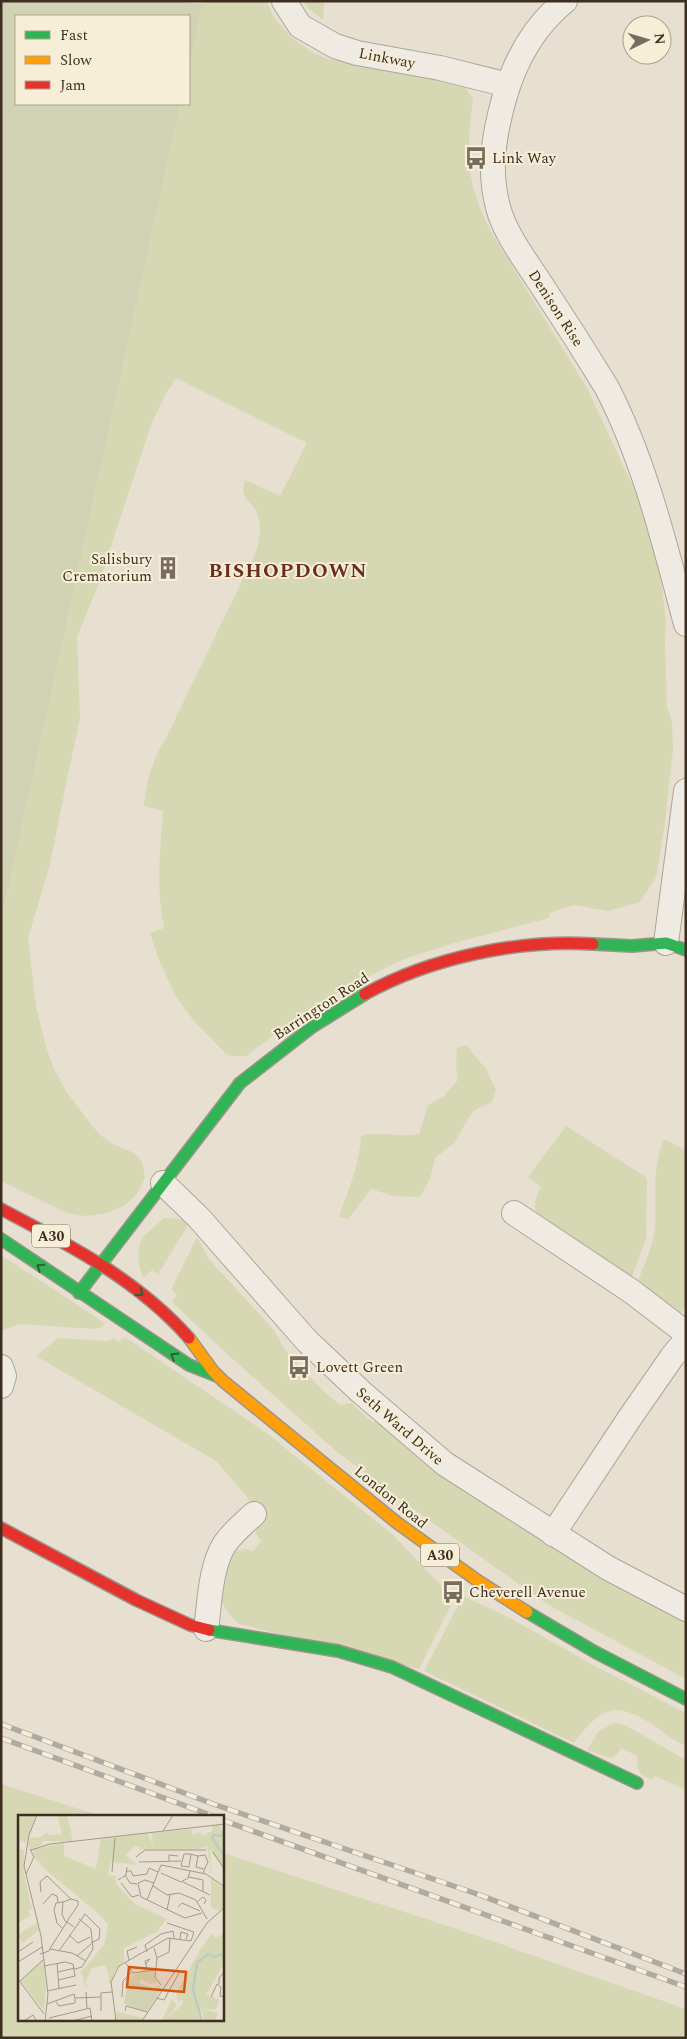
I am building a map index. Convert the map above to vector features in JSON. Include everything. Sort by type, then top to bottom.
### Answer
[{"type":"main road","name":"Barrington Road","points":[[79,1293],[240,1083],[312,1027],[350,1002],[390,980],[440,963],[512,947],[580,943],[676,947]]},
{"type":"main road","name":"London Road","points":[[1,1209],[41,1229],[100,1265],[154,1305],[184,1332],[218,1376],[397,1523],[462,1571],[582,1644],[686,1699]]},
{"type":"main road","name":"London Road","points":[[1,1239],[189,1365],[218,1376]]},
{"type":"main road","points":[[1,1528],[136,1600],[190,1625],[226,1634],[338,1651],[392,1667],[637,1783]]},
{"type":"street","name":"Linkway","points":[[284,1],[300,26],[335,46],[357,54],[440,68],[508,85]]},
{"type":"street","name":"Denison Rise","points":[[565,1],[549,14],[536,30],[524,48],[508,85],[493,142],[492,166],[499,212],[524,259],[608,388],[636,454],[652,503],[686,624]]},
{"type":"street","points":[[676,947],[686,791]]},
{"type":"street","name":"Seth Ward Drive","points":[[162,1184],[199,1218],[307,1341],[355,1387],[445,1464],[608,1568],[686,1609]]},
{"type":"street","points":[[514,1213],[630,1291],[686,1333]]},
{"type":"street","points":[[553,1534],[629,1419],[686,1340]]},
{"type":"street","points":[[1,1367],[4,1376],[1,1386]]},
{"type":"street","points":[[206,1629],[217,1559],[234,1532],[254,1514]]},
{"type":"green space","points":[[1,1],[172,1],[202,4],[190,61],[190,15],[15,15],[15,105],[180,105],[1,922]]},
{"type":"green space","points":[[202,1],[267,1],[273,16],[291,37],[312,52],[330,60],[429,68],[461,82],[473,98],[469,135],[470,166],[472,180],[482,212],[490,230],[587,388],[634,489],[658,554],[666,621],[667,707],[672,722],[673,750],[664,831],[656,877],[640,902],[608,911],[573,905],[550,913],[549,918],[454,943],[404,959],[312,1007],[246,1056],[232,1056],[225,1053],[193,1020],[175,995],[159,960],[150,933],[164,928],[159,884],[163,811],[144,806],[145,796],[157,754],[256,552],[260,525],[256,511],[245,496],[243,487],[245,480],[280,496],[307,443],[176,378],[165,395],[151,425],[97,588],[77,637],[80,717],[49,868],[28,938],[36,1006],[46,1047],[54,1069],[66,1091],[100,1135],[113,1144],[134,1153],[142,1162],[145,1177],[137,1194],[124,1206],[107,1213],[86,1216],[67,1213],[1,1181],[1,922],[180,105],[190,105],[190,61]]},
{"type":"green space","points":[[303,1],[324,1],[323,20],[309,9]]},
{"type":"green space","points":[[466,1045],[486,1069],[496,1090],[492,1102],[473,1111],[454,1143],[435,1158],[430,1179],[420,1197],[393,1196],[371,1189],[348,1219],[339,1216],[356,1167],[361,1136],[369,1134],[419,1134],[428,1105],[444,1096],[458,1080],[456,1066],[457,1048]]},
{"type":"green space","points":[[566,1126],[647,1178],[646,1238],[630,1282],[539,1218],[537,1214],[535,1202],[541,1187],[528,1177]]},
{"type":"green space","points":[[664,1139],[686,1150],[686,1306],[679,1315],[636,1286],[654,1234],[657,1161]]},
{"type":"green space","points":[[164,1218],[181,1219],[190,1222],[158,1274],[152,1270],[143,1278],[139,1262],[139,1250],[142,1239]]},
{"type":"green space","points":[[197,1237],[208,1258],[273,1329],[286,1351],[323,1391],[341,1405],[351,1403],[373,1423],[379,1418],[686,1618],[686,1679],[547,1604],[337,1452],[226,1353],[172,1302],[177,1295],[171,1289]]},
{"type":"green space","points":[[1,1255],[105,1323],[102,1327],[96,1329],[20,1324],[1,1331]]},
{"type":"green space","points":[[125,1337],[268,1434],[393,1535],[454,1599],[419,1669],[239,1624],[230,1614],[224,1605],[220,1589],[225,1572],[234,1551],[245,1549],[253,1551],[261,1541],[256,1528],[263,1516],[216,1461],[36,1356],[58,1338],[108,1341],[114,1338],[118,1342]]},
{"type":"green space","points":[[463,1596],[508,1617],[595,1666],[686,1713],[686,1746],[636,1715],[614,1710],[595,1719],[574,1743],[424,1671]]},
{"type":"green space","points":[[614,1723],[625,1725],[686,1760],[686,1790],[655,1776],[652,1780],[644,1776],[638,1768],[637,1756],[621,1748],[611,1758],[587,1750],[599,1731]]},
{"type":"green space","points":[[1,1784],[98,1815],[18,1815],[18,2022],[224,2022],[224,1853],[469,1933],[686,2009],[686,2038],[1,2038]]},
{"type":"railway","points":[[1,1724],[216,1805],[480,1895],[686,1974]]},
{"type":"railway","points":[[1,1738],[210,1815]]},
{"type":"railway","points":[[224,1821],[686,1987]]},
{"type":"traffic: fast","points":[[593,944],[632,946],[666,943],[686,950]]},
{"type":"traffic: fast","points":[[79,1293],[240,1083],[312,1027],[365,994]]},
{"type":"traffic: fast","points":[[1,1239],[189,1365],[217,1376]]},
{"type":"traffic: fast","points":[[527,1612],[595,1652],[686,1699]]},
{"type":"traffic: fast","points":[[209,1630],[338,1651],[392,1667],[637,1783]]},
{"type":"traffic: slow","points":[[189,1338],[213,1371],[223,1381],[396,1522],[478,1581],[527,1612]]},
{"type":"traffic: jam","points":[[365,994],[390,981],[418,970],[476,954],[505,948],[535,945],[593,944]]},
{"type":"traffic: jam","points":[[1,1209],[76,1250],[125,1281],[148,1298],[189,1338]]},
{"type":"traffic: jam","points":[[1,1528],[136,1600],[190,1625],[209,1630]]},
{"type":"place","name":"Link Way","points":[[476,158]]},
{"type":"place","name":"Salisbury Crematorium","points":[[168,568]]},
{"type":"place","name":"Lovett Green","points":[[299,1367]]},
{"type":"place","name":"Cheverell Avenue","points":[[453,1592]]},
{"type":"district","name":"BISHOPDOWN","points":[[288,570]]}]
